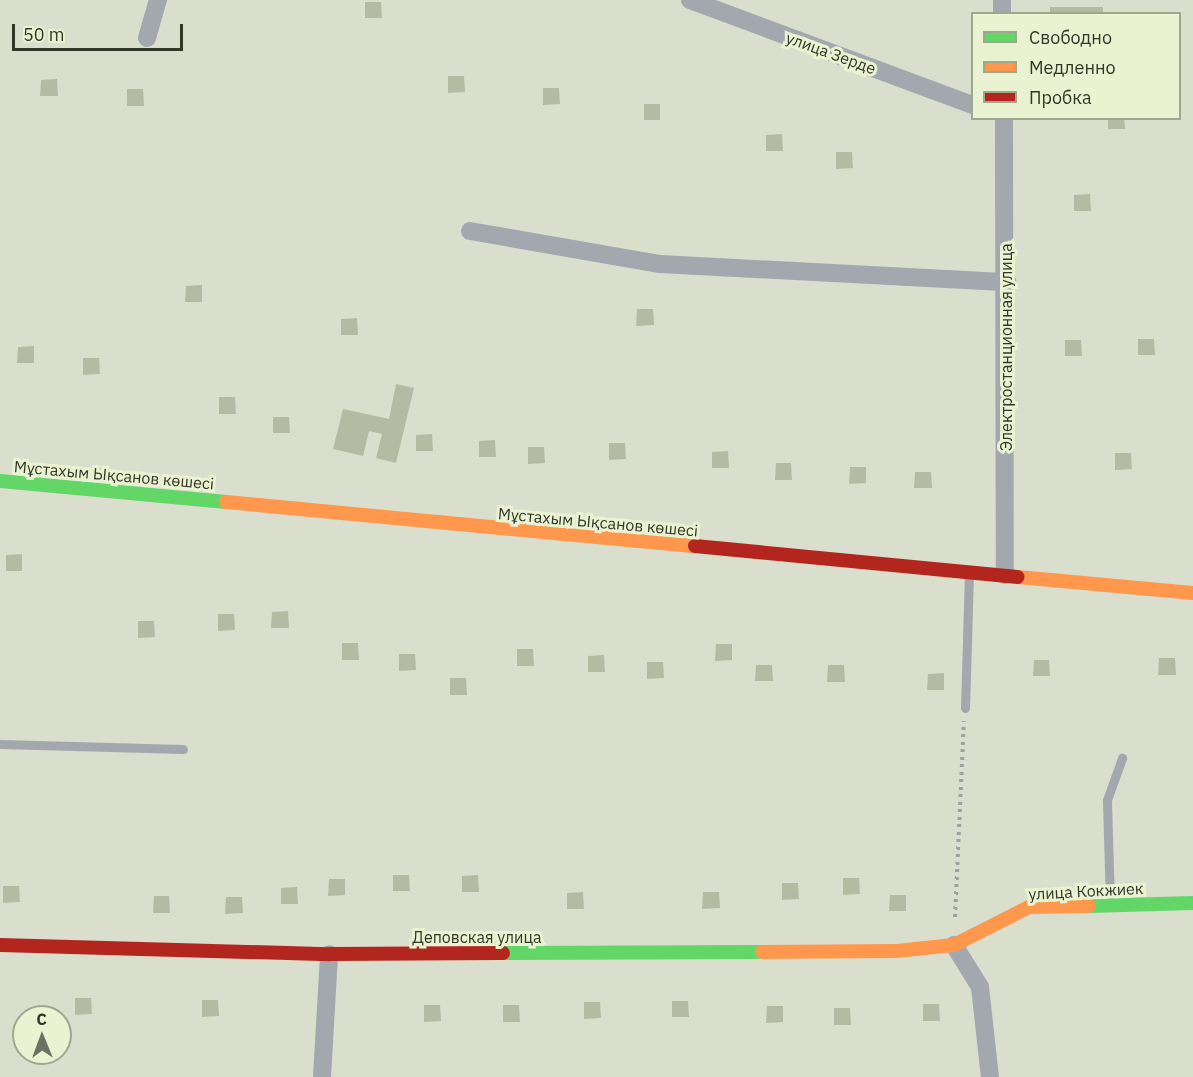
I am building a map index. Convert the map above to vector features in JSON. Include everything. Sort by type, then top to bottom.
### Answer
[{"type":"street","points":[[147,38],[158,0]]},
{"type":"street","name":"улица Зерде","points":[[690,0],[971,105]]},
{"type":"street","name":"Электростанционная улица","points":[[1005,120],[1008,282],[1005,575]]},
{"type":"street","points":[[470,231],[660,264],[1008,282]]},
{"type":"street","name":"Мұстахым Ықсанов көшесі","points":[[0,481],[969,574],[1005,575],[1193,593]]},
{"type":"street","name":"улица Кокжиек","points":[[954,945],[1029,907],[1193,903]]},
{"type":"street","name":"Деповская улица","points":[[0,945],[329,954],[897,951],[954,945]]},
{"type":"street","points":[[954,945],[980,987],[990,1077]]},
{"type":"street","points":[[322,1077],[329,954]]},
{"type":"lane","points":[[965,708],[969,574]]},
{"type":"lane","points":[[0,744],[183,749]]},
{"type":"lane","points":[[1110,905],[1107,800],[1122,758]]},
{"type":"path","points":[[954,945],[965,708]]},
{"type":"building","points":[[365,2],[381,2],[382,18],[365,18]]},
{"type":"building","points":[[1050,7],[1103,7],[1103,12],[1050,12]]},
{"type":"building","points":[[448,76],[464,76],[465,92],[448,93]]},
{"type":"building","points":[[57,79],[58,96],[40,96],[41,80]]},
{"type":"building","points":[[543,88],[559,88],[560,104],[543,105]]},
{"type":"building","points":[[127,89],[143,89],[144,106],[127,106]]},
{"type":"building","points":[[644,104],[660,104],[660,120],[644,120]]},
{"type":"building","points":[[1108,120],[1124,120],[1125,129],[1108,129]]},
{"type":"building","points":[[782,134],[783,151],[766,151],[766,135]]},
{"type":"building","points":[[836,152],[852,152],[853,168],[836,169]]},
{"type":"building","points":[[1090,194],[1091,211],[1074,211],[1074,195]]},
{"type":"building","points":[[202,285],[202,302],[185,302],[186,286]]},
{"type":"building","points":[[637,309],[653,309],[654,325],[636,326]]},
{"type":"building","points":[[357,318],[358,335],[341,335],[341,319]]},
{"type":"building","points":[[1138,339],[1154,339],[1155,355],[1138,355]]},
{"type":"building","points":[[1065,340],[1081,340],[1082,356],[1065,356]]},
{"type":"building","points":[[34,346],[34,363],[17,363],[18,347]]},
{"type":"building","points":[[83,358],[99,358],[100,374],[83,375]]},
{"type":"building","points":[[396,384],[414,388],[396,463],[376,458],[382,434],[369,431],[363,456],[333,449],[343,409],[389,419]]},
{"type":"building","points":[[219,397],[235,397],[236,414],[219,414]]},
{"type":"building","points":[[273,417],[289,417],[290,433],[273,433]]},
{"type":"building","points":[[432,434],[433,451],[416,451],[416,435]]},
{"type":"building","points":[[495,440],[496,457],[479,457],[479,441]]},
{"type":"building","points":[[609,443],[625,443],[626,459],[609,460]]},
{"type":"building","points":[[528,447],[544,447],[545,463],[528,464]]},
{"type":"building","points":[[728,451],[729,468],[712,468],[712,452]]},
{"type":"building","points":[[1115,453],[1131,453],[1132,469],[1115,470]]},
{"type":"building","points":[[776,463],[791,463],[792,480],[775,480]]},
{"type":"building","points":[[850,467],[866,467],[866,483],[849,484]]},
{"type":"building","points":[[915,472],[931,472],[932,488],[914,488]]},
{"type":"building","points":[[22,554],[22,571],[6,571],[6,555]]},
{"type":"building","points":[[288,611],[289,628],[271,628],[272,612]]},
{"type":"building","points":[[218,614],[234,614],[235,630],[218,631]]},
{"type":"building","points":[[138,621],[154,621],[155,637],[138,638]]},
{"type":"building","points":[[342,643],[358,643],[359,660],[342,660]]},
{"type":"building","points":[[716,644],[732,644],[732,660],[715,661]]},
{"type":"building","points":[[517,649],[533,649],[534,666],[517,666]]},
{"type":"building","points":[[399,654],[415,654],[416,670],[399,671]]},
{"type":"building","points":[[604,655],[605,672],[588,672],[588,656]]},
{"type":"building","points":[[1159,658],[1175,658],[1176,675],[1158,675]]},
{"type":"building","points":[[1034,660],[1049,660],[1050,676],[1033,676]]},
{"type":"building","points":[[647,662],[663,662],[664,678],[647,679]]},
{"type":"building","points":[[756,665],[772,665],[773,681],[755,681]]},
{"type":"building","points":[[828,665],[844,665],[845,682],[827,682]]},
{"type":"building","points":[[944,673],[944,690],[927,690],[928,674]]},
{"type":"building","points":[[450,678],[466,678],[467,695],[450,695]]},
{"type":"building","points":[[393,875],[409,875],[410,891],[393,891]]},
{"type":"building","points":[[478,875],[479,892],[462,892],[462,876]]},
{"type":"building","points":[[843,878],[859,878],[860,894],[843,895]]},
{"type":"building","points":[[329,879],[345,879],[345,895],[328,896]]},
{"type":"building","points":[[782,883],[798,883],[799,899],[782,900]]},
{"type":"building","points":[[3,886],[19,886],[20,902],[3,903]]},
{"type":"building","points":[[297,887],[298,904],[281,904],[281,888]]},
{"type":"building","points":[[583,892],[584,909],[567,909],[567,893]]},
{"type":"building","points":[[703,892],[719,892],[720,908],[702,909]]},
{"type":"building","points":[[890,895],[906,895],[906,911],[889,911]]},
{"type":"building","points":[[154,896],[169,896],[170,913],[153,913]]},
{"type":"building","points":[[226,897],[242,897],[243,913],[225,914]]},
{"type":"building","points":[[75,998],[91,998],[92,1014],[75,1015]]},
{"type":"building","points":[[202,1000],[218,1000],[219,1016],[202,1017]]},
{"type":"building","points":[[672,1001],[688,1001],[689,1017],[672,1017]]},
{"type":"building","points":[[584,1002],[600,1002],[601,1018],[584,1019]]},
{"type":"building","points":[[923,1004],[939,1004],[940,1021],[923,1021]]},
{"type":"building","points":[[424,1005],[440,1005],[441,1021],[424,1022]]},
{"type":"building","points":[[503,1005],[519,1005],[520,1022],[503,1022]]},
{"type":"building","points":[[767,1006],[783,1006],[783,1022],[766,1023]]},
{"type":"building","points":[[834,1008],[850,1008],[851,1025],[834,1025]]},
{"type":"traffic: fast","points":[[0,481],[226,502]]},
{"type":"traffic: fast","points":[[1089,906],[1193,903]]},
{"type":"traffic: fast","points":[[503,953],[762,952]]},
{"type":"traffic: slow","points":[[226,502],[695,546]]},
{"type":"traffic: slow","points":[[1018,577],[1193,593]]},
{"type":"traffic: slow","points":[[762,952],[897,951],[954,945],[1029,907],[1089,906]]},
{"type":"traffic: jam","points":[[695,546],[1018,577]]},
{"type":"traffic: jam","points":[[0,945],[329,954],[503,953]]}]
